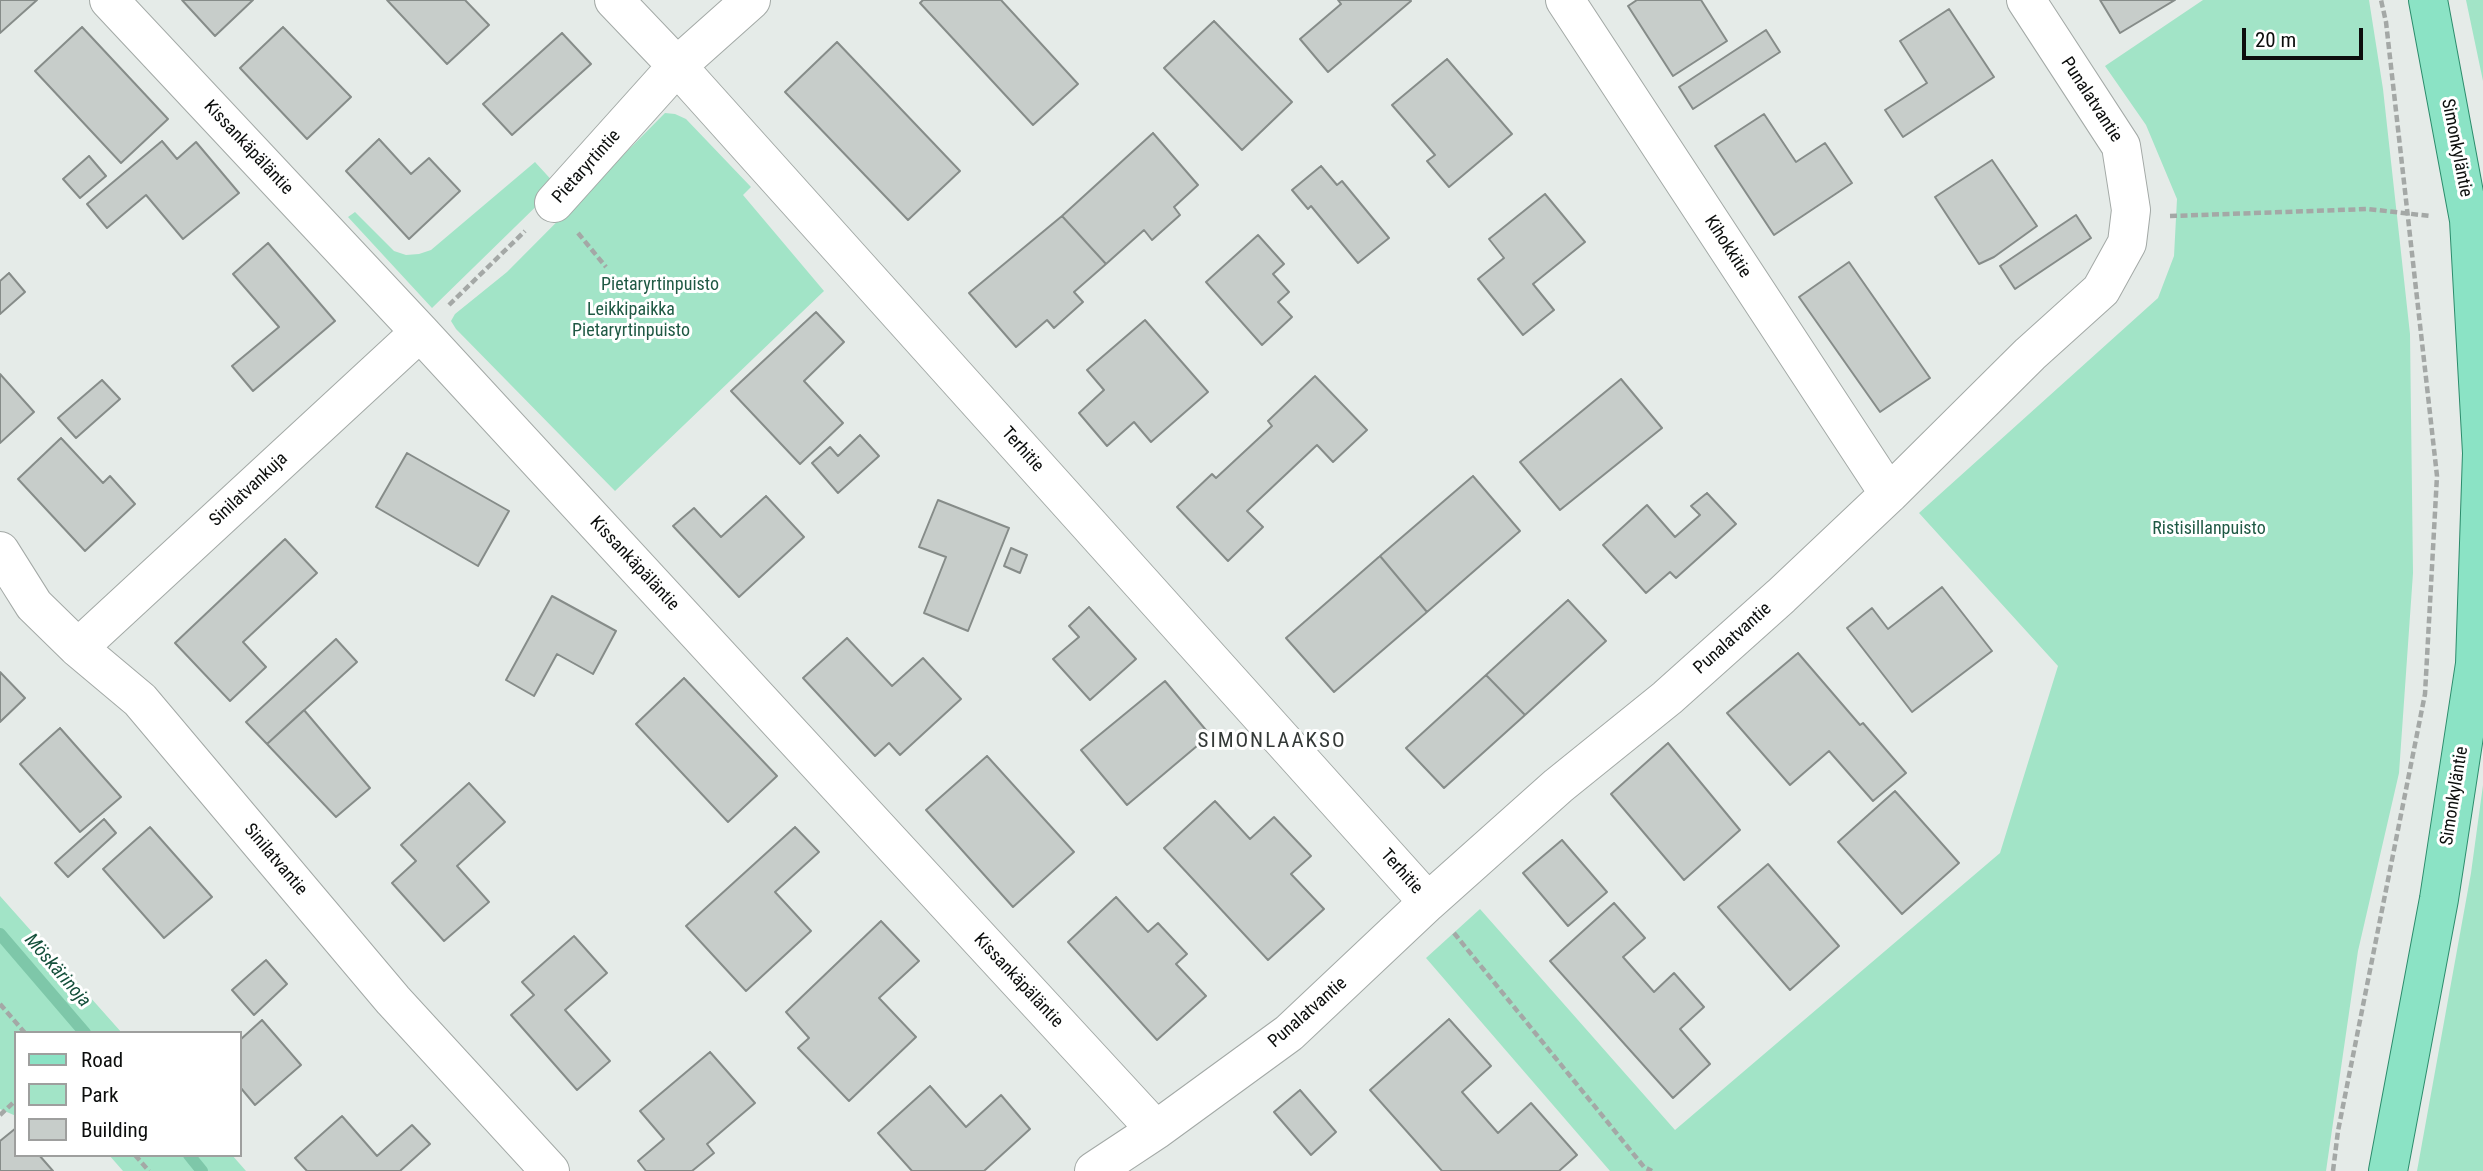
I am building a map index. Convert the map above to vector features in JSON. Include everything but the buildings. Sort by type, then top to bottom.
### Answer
[{"type":"main road","name":"Simonkyläntie","points":[[2388,1171],[2439,899],[2475,664],[2482,453],[2469,220],[2428,0]]},
{"type":"street","name":"Kissankäpäläntie","points":[[109,0],[420,332],[1156,1130]]},
{"type":"street","name":"Terhitie","points":[[614,0],[677,66],[1428,902]]},
{"type":"street","name":"Pietaryrtintie","points":[[554,203],[677,66],[751,0]]},
{"type":"street","name":"Kihokkitie","points":[[1565,0],[1889,494]]},
{"type":"street","name":"Punalatvantie","points":[[1094,1171],[1156,1130],[1289,1033],[1428,902],[1558,786],[1667,698],[1781,596],[1889,494],[2030,354],[2101,290],[2127,243],[2131,210],[2121,146],[2026,0]]},
{"type":"street","name":"Sinilatvankuja","points":[[78,648],[420,332]]},
{"type":"street","name":"Sinilatvantie","points":[[0,551],[34,605],[78,648],[140,700],[393,1000],[550,1171]]},
{"type":"path","points":[[2333,1171],[2341,1117],[2425,694],[2437,476],[2386,22],[2381,0]]},
{"type":"path","name":"Pietaryrtintie","points":[[420,332],[554,203]]},
{"type":"path","points":[[2131,210],[2160,216],[2368,208],[2408,215],[2469,220]]},
{"type":"path","points":[[1428,902],[1644,1167],[1652,1171]]},
{"type":"path","points":[[0,1004],[23,1031]]},
{"type":"path","points":[[0,1115],[14,1102]]},
{"type":"path","points":[[137,1157],[149,1171]]},
{"type":"green space","name":"Ristisillanpuisto","points":[[2203,0],[2369,0],[2383,89],[2410,334],[2413,573],[2399,773],[2358,951],[2326,1171],[1610,1171],[1426,958],[1480,909],[1675,1130],[2000,853],[2058,666],[1919,513],[2158,298],[2174,256],[2177,199],[2146,125],[2105,66]]},
{"type":"green space","points":[[2466,0],[2483,0],[2483,81]]},
{"type":"green space","name":"Pietaryrtinpuisto","points":[[665,113],[686,119],[751,187],[743,195],[824,291],[615,491],[451,321],[455,314],[507,272]]},
{"type":"green space","points":[[535,162],[557,186],[432,308],[348,217],[355,212],[394,251],[406,255],[419,254],[431,250]]},
{"type":"green space","points":[[2483,785],[2483,1171],[2417,1171],[2471,873]]},
{"type":"green space","points":[[0,896],[120,1031],[14,1031],[14,1115],[0,1109]]},
{"type":"green space","points":[[111,1157],[234,1157],[246,1171],[123,1171]]},
{"type":"waterway","name":"Möskärinoja","points":[[0,934],[83,1031]]},
{"type":"waterway","name":"Möskärinoja","points":[[191,1157],[202,1171]]},
{"type":"district","name":"SIMONLAAKSO","points":[[1272,742]]},
{"type":"park label","name":"Leikkipaikka Pietaryrtinpuisto","points":[[631,320]]}]
